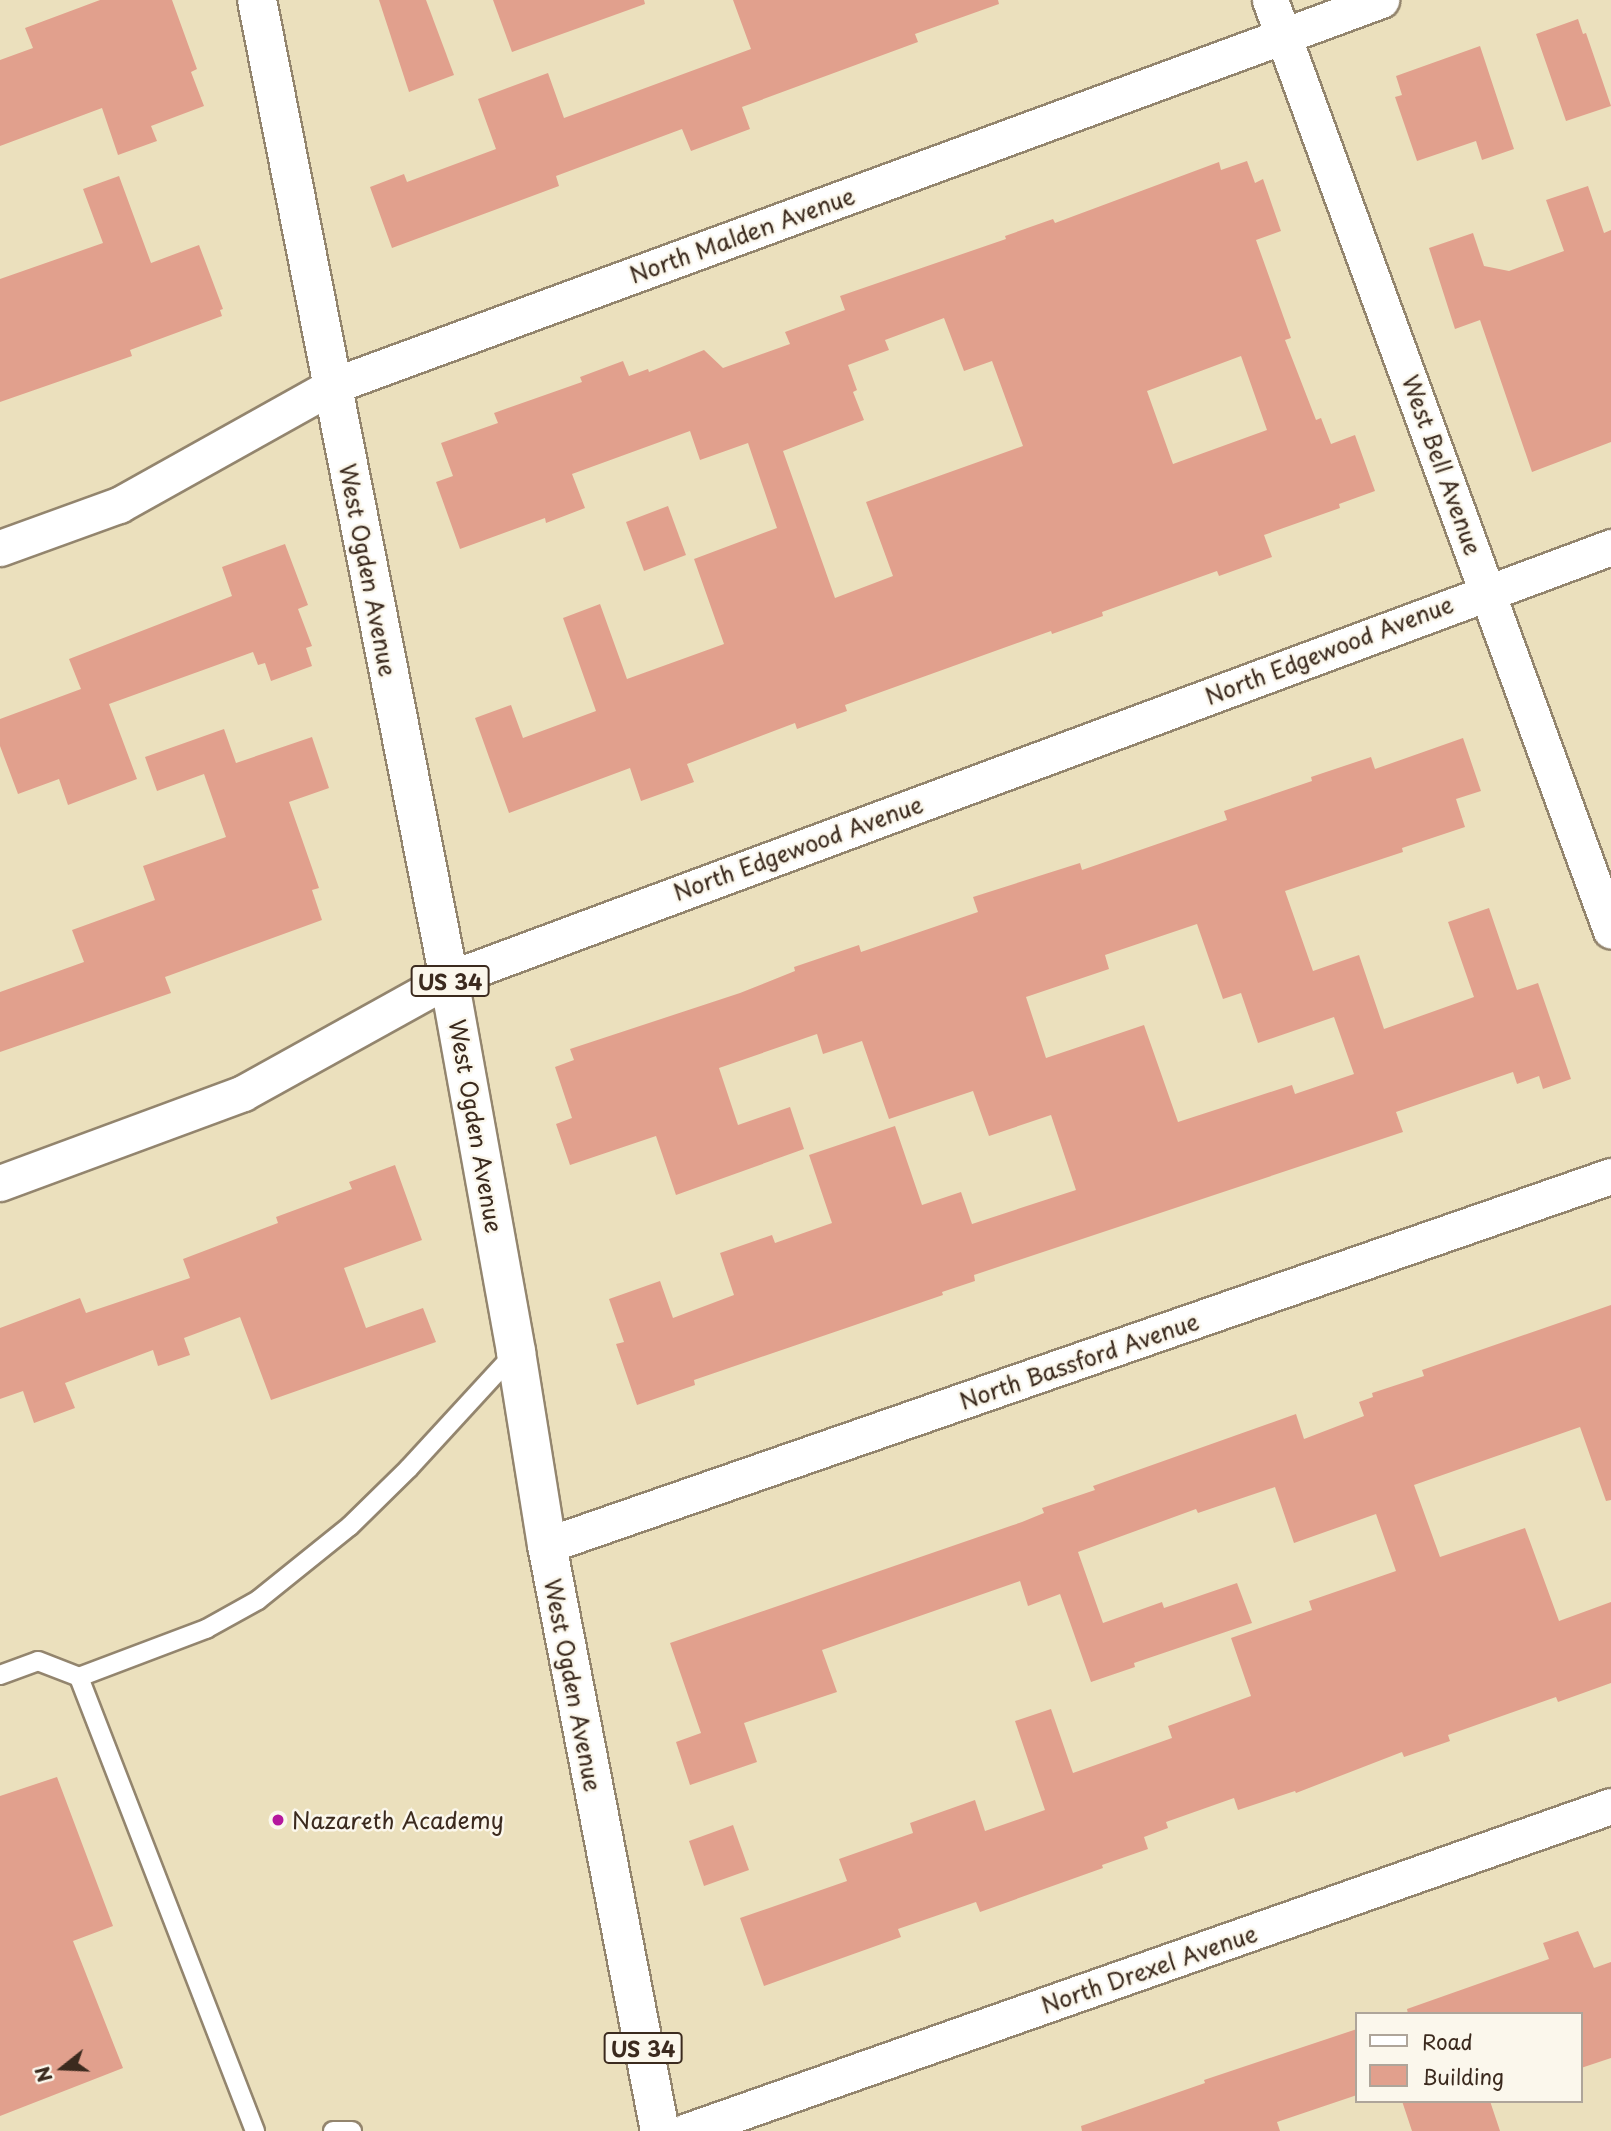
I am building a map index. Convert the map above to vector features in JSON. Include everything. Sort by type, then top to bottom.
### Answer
[{"type":"main road","name":"West Ogden Avenue","points":[[257,0],[449,979],[516,1352],[547,1545],[660,2131]]},
{"type":"street","name":"West Bell Avenue","points":[[1270,0],[1611,931]]},
{"type":"street","name":"North Malden Avenue","points":[[0,548],[119,505],[332,386],[1381,0]]},
{"type":"street","name":"North Edgewood Avenue","points":[[0,1183],[243,1093],[449,979],[1488,590],[1611,547]]},
{"type":"street","name":"North Bassford Avenue","points":[[547,1545],[1611,1176]]},
{"type":"street","name":"North Drexel Avenue","points":[[687,2131],[1611,1806]]},
{"type":"lane","points":[[0,1675],[38,1661],[79,1676],[206,1629],[258,1600],[350,1526],[409,1468],[516,1352]]},
{"type":"lane","points":[[79,1676],[255,2131]]},
{"type":"lane","points":[[333,2131],[352,2131]]},
{"type":"building","points":[[100,0],[172,0],[197,69],[191,72],[204,106],[151,126],[157,141],[118,155],[102,108],[0,146],[0,60],[33,48],[25,28]]},
{"type":"building","points":[[379,0],[426,0],[454,75],[409,92]]},
{"type":"building","points":[[493,0],[644,0],[645,4],[512,52]]},
{"type":"building","points":[[733,0],[998,0],[999,4],[915,34],[918,42],[742,107],[750,129],[691,151],[682,129],[556,176],[559,186],[392,248],[370,187],[404,174],[407,182],[496,149],[478,99],[548,73],[564,118],[751,49]]},
{"type":"building","points":[[1578,19],[1583,34],[1586,33],[1611,106],[1566,121],[1536,34]]},
{"type":"building","points":[[1480,46],[1514,149],[1482,160],[1476,141],[1417,161],[1395,97],[1402,95],[1396,76]]},
{"type":"building","points":[[1247,161],[1255,183],[1263,179],[1281,231],[1256,240],[1291,338],[1285,340],[1316,420],[1321,418],[1331,444],[1355,435],[1375,491],[1339,504],[1340,508],[1264,535],[1272,557],[1219,576],[1217,571],[1102,612],[1103,616],[1052,634],[1051,631],[845,705],[847,711],[797,729],[795,723],[687,764],[694,782],[641,801],[630,768],[509,813],[475,718],[511,705],[523,738],[596,711],[563,618],[600,604],[627,679],[724,644],[694,559],[777,528],[748,443],[700,460],[690,431],[572,474],[585,508],[546,523],[545,518],[460,549],[436,482],[453,476],[441,443],[498,423],[494,413],[582,382],[580,377],[623,361],[629,376],[648,369],[649,372],[704,350],[723,368],[790,344],[785,332],[845,310],[840,296],[1006,239],[1005,236],[1053,219],[1055,223],[1219,162],[1221,170]],"holes":[[[944,318],[964,371],[992,361],[1023,446],[866,502],[893,576],[835,598],[783,451],[864,420],[853,392],[857,390],[848,365],[889,350],[885,340]],[[1241,356],[1267,430],[1173,464],[1147,391]]]},
{"type":"building","points":[[119,176],[151,263],[199,245],[223,309],[220,310],[222,316],[130,350],[132,356],[0,402],[0,279],[103,243],[83,189]]},
{"type":"building","points":[[1588,186],[1604,233],[1611,230],[1611,442],[1532,472],[1480,320],[1455,329],[1429,248],[1473,233],[1484,266],[1509,271],[1564,251],[1546,200]]},
{"type":"building","points":[[668,506],[686,555],[644,571],[626,522]]},
{"type":"building","points":[[285,544],[308,605],[298,609],[312,646],[306,648],[312,666],[271,681],[265,663],[258,665],[253,652],[109,704],[137,779],[68,805],[59,779],[18,794],[0,746],[0,719],[81,689],[69,659],[232,596],[222,567]]},
{"type":"building","points":[[224,729],[236,763],[312,737],[329,788],[289,802],[319,888],[312,890],[322,920],[165,977],[171,993],[0,1052],[0,992],[84,962],[72,930],[155,900],[143,866],[226,837],[204,774],[157,791],[145,757]]},
{"type":"building","points":[[1463,738],[1481,791],[1456,799],[1465,827],[1402,848],[1403,852],[1285,891],[1313,971],[1359,955],[1384,1029],[1474,997],[1448,922],[1489,908],[1517,990],[1538,983],[1571,1079],[1543,1089],[1539,1076],[1517,1084],[1513,1072],[1396,1112],[1403,1132],[974,1275],[975,1281],[942,1292],[943,1295],[694,1380],[695,1385],[637,1405],[616,1344],[624,1342],[609,1299],[660,1281],[673,1318],[734,1295],[720,1253],[772,1235],[775,1243],[832,1223],[809,1155],[895,1126],[922,1205],[961,1192],[972,1224],[1076,1190],[1051,1115],[989,1136],[973,1091],[889,1119],[862,1041],[823,1054],[817,1034],[719,1068],[738,1125],[790,1107],[804,1149],[676,1195],[656,1136],[570,1165],[556,1124],[572,1118],[555,1067],[574,1060],[570,1049],[740,993],[795,971],[794,967],[859,945],[861,952],[978,912],[973,897],[1080,863],[1082,870],[1227,820],[1224,811],[1312,781],[1311,777],[1371,757],[1375,769]],"holes":[[[1197,924],[1223,999],[1241,993],[1258,1043],[1334,1017],[1354,1074],[1295,1094],[1292,1085],[1178,1122],[1144,1025],[1046,1058],[1026,997],[1109,969],[1105,955]]]},
{"type":"building","points":[[395,1165],[422,1240],[344,1268],[366,1328],[423,1308],[436,1342],[271,1400],[240,1317],[184,1338],[190,1355],[158,1366],[153,1350],[65,1383],[75,1408],[34,1423],[23,1391],[0,1399],[0,1328],[80,1298],[86,1313],[190,1278],[183,1259],[278,1223],[276,1217],[352,1189],[349,1182]]},
{"type":"building","points":[[1611,1305],[1611,1500],[1606,1501],[1580,1427],[1414,1485],[1440,1557],[1525,1528],[1559,1621],[1611,1602],[1611,1683],[1558,1702],[1556,1697],[1448,1735],[1450,1741],[1404,1757],[1402,1752],[1296,1793],[1295,1791],[1238,1810],[1234,1798],[1166,1822],[1168,1828],[1144,1837],[1148,1849],[1102,1865],[1103,1868],[980,1912],[976,1902],[898,1929],[901,1937],[764,1986],[740,1918],[847,1881],[839,1859],[913,1833],[910,1823],[975,1800],[985,1831],[1045,1810],[1015,1721],[1051,1709],[1073,1773],[1172,1738],[1168,1726],[1251,1696],[1231,1638],[1312,1610],[1309,1601],[1396,1571],[1376,1514],[1294,1543],[1275,1487],[1198,1513],[1196,1509],[1078,1552],[1103,1623],[1162,1602],[1164,1608],[1237,1583],[1252,1623],[1134,1663],[1135,1667],[1091,1682],[1060,1594],[1028,1606],[1020,1581],[822,1650],[837,1692],[744,1723],[757,1762],[690,1785],[676,1742],[701,1733],[670,1643],[1022,1522],[1044,1513],[1042,1508],[1095,1490],[1093,1486],[1296,1414],[1304,1439],[1364,1416],[1359,1402],[1373,1397],[1372,1393],[1424,1376],[1422,1370]]},
{"type":"building","points":[[57,1777],[113,1926],[73,1941],[123,2068],[0,2116],[0,1796]]},
{"type":"building","points":[[733,1825],[749,1870],[704,1886],[689,1841]]},
{"type":"building","points":[[1578,1931],[1594,1968],[1611,1962],[1611,2058],[1583,2067],[1583,2012],[1408,2012],[1407,2009],[1549,1959],[1543,1943]]},
{"type":"building","points":[[1356,2029],[1356,2095],[1277,2122],[1280,2131],[1082,2131],[1081,2126],[1205,2083],[1204,2080]]},
{"type":"building","points":[[1403,2103],[1491,2103],[1500,2131],[1412,2131]]},
{"type":"place","name":"Nazareth Academy","points":[[278,1820]]}]
